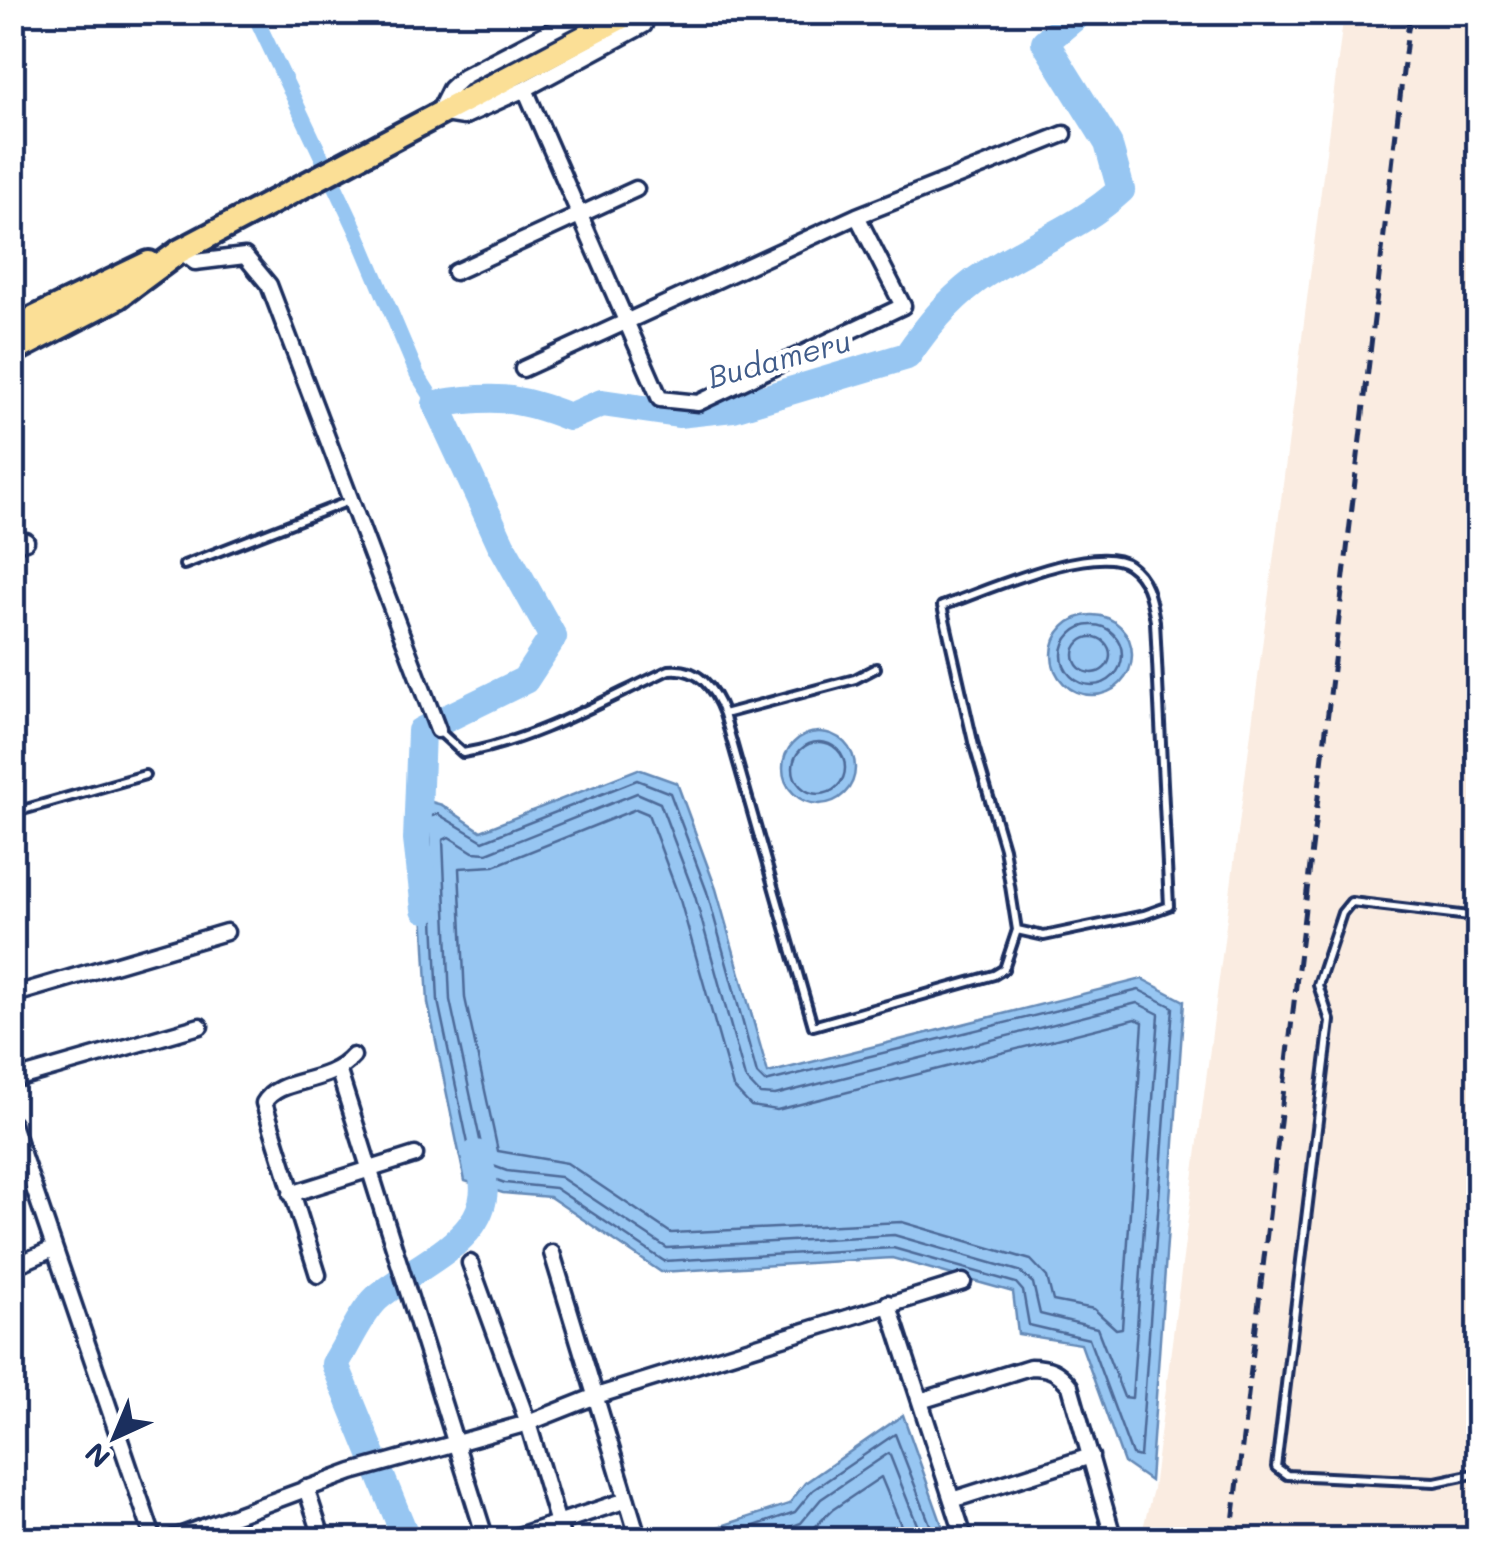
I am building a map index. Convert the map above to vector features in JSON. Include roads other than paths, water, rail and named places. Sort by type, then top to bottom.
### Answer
[{"type":"main road","points":[[12,329],[110,279],[180,251],[635,12]]},
{"type":"main road","points":[[12,352],[118,297],[180,251]]},
{"type":"street","points":[[587,12],[482,64],[450,89],[438,113],[464,117],[497,103],[644,26],[635,12]]},
{"type":"street","points":[[525,88],[660,399],[698,403],[903,306],[857,216]]},
{"type":"street","points":[[523,369],[857,216],[1064,134]]},
{"type":"street","points":[[455,272],[636,189]]},
{"type":"street","points":[[180,251],[195,262],[244,256],[259,268],[438,730]]},
{"type":"street","points":[[12,995],[226,932]]},
{"type":"street","points":[[12,1080],[200,1026]]},
{"type":"street","points":[[318,1275],[264,1103],[276,1089],[339,1072],[353,1056]]},
{"type":"street","points":[[339,1072],[486,1540]]},
{"type":"street","points":[[12,1124],[18,1162],[54,1250],[154,1540]]},
{"type":"street","points":[[291,1194],[415,1155]]},
{"type":"street","points":[[12,1268],[54,1250]]},
{"type":"street","points":[[552,1253],[639,1540]]},
{"type":"street","points":[[470,1263],[528,1423],[563,1540]]},
{"type":"street","points":[[168,1540],[352,1472],[528,1423],[596,1396],[888,1302],[963,1282]]},
{"type":"street","points":[[888,1302],[965,1540]]},
{"type":"street","points":[[920,1401],[1030,1367],[1048,1367],[1070,1386],[1114,1540]]},
{"type":"street","points":[[952,1500],[1091,1456]]},
{"type":"street","points":[[306,1488],[318,1538]]},
{"type":"street","points":[[506,1540],[627,1500]]},
{"type":"lane","points":[[184,565],[350,500]]},
{"type":"lane","points":[[438,730],[464,753],[522,738],[669,670],[685,668],[711,688],[724,714],[813,1026],[994,976],[1004,969],[1017,930],[1004,848],[974,746],[942,606],[1076,562],[1107,557],[1128,564],[1149,591],[1155,621],[1169,906],[1044,936],[1017,930]]},
{"type":"lane","points":[[724,714],[855,679],[876,668]]},
{"type":"lane","points":[[12,814],[145,775]]},
{"type":"lane","points":[[1478,917],[1351,902],[1337,926],[1318,985],[1330,1021],[1276,1466],[1287,1475],[1434,1482],[1478,1473]]},
{"type":"water","points":[[1092,615],[1107,618],[1120,627],[1129,640],[1129,670],[1120,683],[1107,692],[1092,695],[1077,692],[1064,683],[1055,670],[1052,655],[1055,640],[1064,627],[1077,618]]},
{"type":"water","points":[[819,732],[833,734],[845,742],[853,754],[853,782],[845,794],[833,802],[819,804],[805,802],[793,794],[785,782],[783,768],[785,754],[793,742],[805,734]]},
{"type":"water","points":[[638,769],[677,783],[716,889],[768,1073],[1142,979],[1184,1001],[1150,1481],[1124,1463],[1081,1344],[1018,1334],[1013,1292],[892,1258],[661,1272],[550,1197],[503,1193],[465,1181],[428,1003],[417,798],[442,805],[481,831]]},
{"type":"water","points":[[903,1415],[947,1539],[700,1539],[700,1533],[789,1504],[805,1483]]},
{"type":"waterway","name":"Budameru","points":[[253,12],[357,232],[417,374],[436,404]]},
{"type":"waterway","name":"Budameru","points":[[425,909],[417,840],[421,731],[525,680],[553,637],[501,544],[436,404],[504,399],[569,417],[602,403],[678,414],[733,408],[907,356],[938,316],[975,281],[1087,216],[1121,190],[1108,143],[1045,42],[1081,12]]},
{"type":"waterway","points":[[407,1540],[335,1364],[377,1298],[438,1256],[472,1224],[482,1204],[483,1181],[476,1154]]},
{"type":"railway","points":[[1231,1540],[1410,12]]}]
